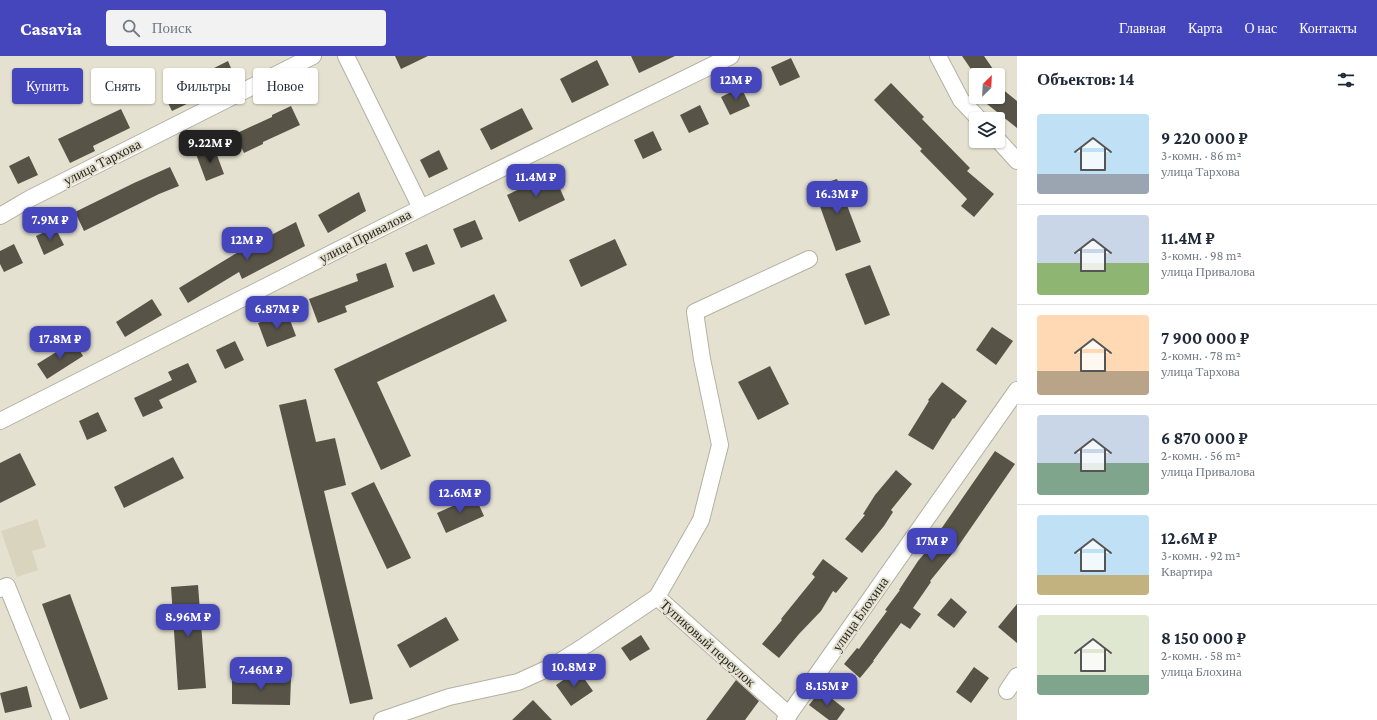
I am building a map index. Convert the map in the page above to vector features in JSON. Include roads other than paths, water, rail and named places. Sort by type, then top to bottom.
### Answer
[{"type":"street","name":"улица Тархова","points":[[0,216],[31,198],[313,56]]},
{"type":"street","points":[[346,56],[421,208]]},
{"type":"street","name":"улица Привалова","points":[[0,421],[421,208],[731,56]]},
{"type":"street","points":[[938,56],[961,100],[972,112]]},
{"type":"street","points":[[1005,148],[1017,161]]},
{"type":"street","points":[[657,597],[701,520],[720,445],[702,358],[695,312],[810,259]]},
{"type":"street","name":"улица Блохина","points":[[787,718],[1017,390]]},
{"type":"street","points":[[0,589],[7,586],[62,720]]},
{"type":"street","name":"Тупиковый переулок","points":[[382,720],[449,697],[518,682],[581,649],[657,597],[787,718]]},
{"type":"street","points":[[1007,691],[1017,676]]}]
